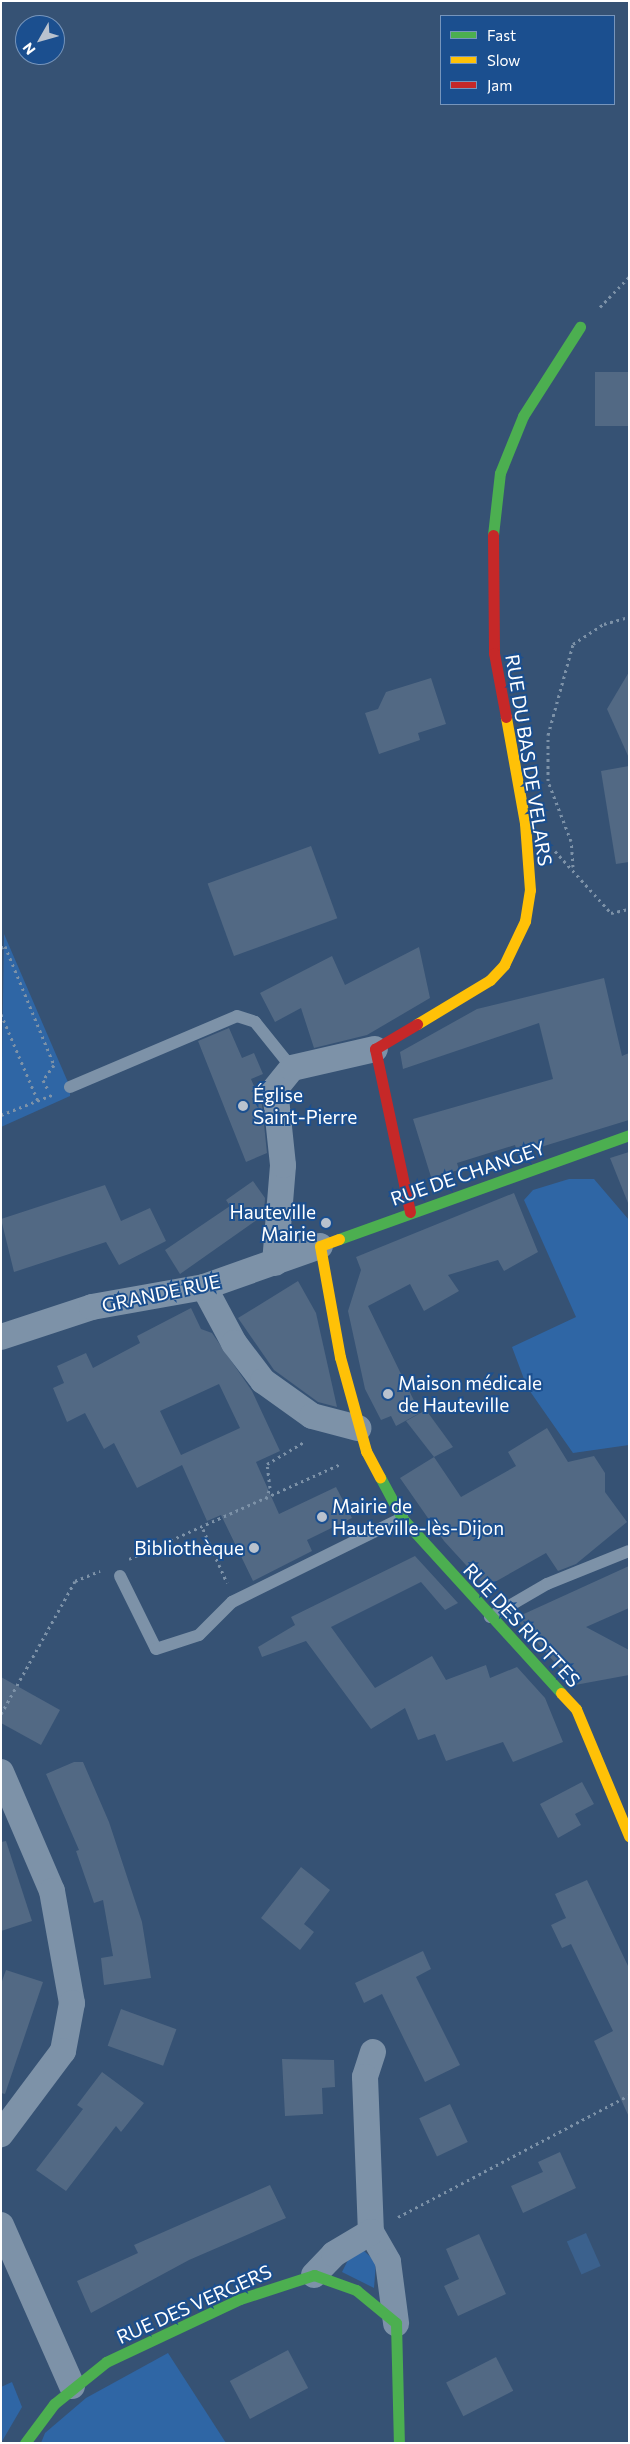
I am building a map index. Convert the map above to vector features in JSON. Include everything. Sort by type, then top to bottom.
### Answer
[{"type":"street","name":"RUE DU BAS DE VELARS","points":[[375,1049],[490,980],[504,965],[525,921],[530,890],[525,823],[494,653],[493,531],[500,473],[523,416],[580,327]]},
{"type":"street","points":[[275,1263],[282,1165],[274,1103],[275,1089],[292,1068],[375,1049],[410,1212]]},
{"type":"street","name":"RUE DE CHANGEY","points":[[320,1246],[410,1212],[629,1136]]},
{"type":"street","name":"GRANDE RUE","points":[[1,1337],[92,1307],[204,1287],[320,1246]]},
{"type":"street","name":"RUE DES RIOTTES","points":[[320,1246],[358,1428],[402,1518],[490,1617],[576,1709],[629,1836]]},
{"type":"street","points":[[204,1287],[234,1343],[263,1381],[293,1405],[332,1424],[358,1428]]},
{"type":"street","points":[[1,1772],[52,1891],[72,2003],[63,2052],[1,2134]]},
{"type":"street","points":[[373,2052],[365,2076],[371,2232],[388,2262],[396,2323],[399,2443]]},
{"type":"street","points":[[1,2225],[72,2386]]},
{"type":"street","points":[[371,2232],[334,2254],[314,2275],[356,2290],[396,2323]]},
{"type":"street","name":"RUE DES VERGERS","points":[[26,2443],[72,2386],[106,2362],[240,2299],[314,2275]]},
{"type":"lane","points":[[70,1087],[237,1016],[255,1022],[292,1068]]},
{"type":"lane","points":[[120,1576],[156,1648],[199,1635],[232,1602],[402,1518]]},
{"type":"lane","points":[[490,1617],[547,1584],[629,1550]]},
{"type":"path","points":[[580,327],[629,277]]},
{"type":"path","points":[[573,867],[571,841],[556,811],[548,781],[548,735],[573,644],[604,624],[629,617]]},
{"type":"path","points":[[525,823],[573,867],[610,913],[629,909]]},
{"type":"path","points":[[1,948],[5,946],[54,1065],[43,1080],[51,1095]]},
{"type":"path","points":[[1,1014],[38,1101]]},
{"type":"path","points":[[1,1115],[70,1087]]},
{"type":"path","points":[[265,1499],[270,1488],[267,1464],[332,1424]]},
{"type":"path","points":[[121,1562],[203,1529],[330,1470]]},
{"type":"path","points":[[203,1529],[229,1585],[222,1589]]},
{"type":"path","points":[[1,1714],[76,1581],[103,1570]]},
{"type":"path","points":[[371,2232],[629,2095]]},
{"type":"shaded area","points":[[4,934],[70,1087],[70,1096],[1,1127]]},
{"type":"shaded area","points":[[569,1179],[594,1179],[629,1220],[629,1445],[573,1453],[527,1387],[512,1347],[576,1317],[524,1200],[533,1190]]},
{"type":"shaded area","points":[[586,2233],[601,2266],[581,2274],[567,2242]]},
{"type":"shaded area","points":[[363,2250],[376,2262],[374,2288],[342,2272],[350,2256]]},
{"type":"shaded area","points":[[168,2353],[226,2443],[41,2443],[45,2433],[86,2398]]},
{"type":"shaded area","points":[[12,2382],[22,2407],[1,2443],[1,2387]]},
{"type":"building","points":[[595,372],[629,372],[629,426],[595,426]]},
{"type":"building","points":[[629,672],[629,758],[607,709]]},
{"type":"building","points":[[431,678],[446,724],[418,733],[420,740],[379,754],[365,713],[378,709],[386,692]]},
{"type":"building","points":[[629,766],[629,862],[616,864],[601,771]]},
{"type":"building","points":[[311,846],[337,918],[234,956],[208,884]]},
{"type":"building","points":[[419,947],[430,998],[367,1035],[314,1048],[301,1008],[275,1022],[260,993],[332,956],[345,985]]},
{"type":"building","points":[[604,978],[622,1056],[629,1053],[629,1120],[518,1154],[515,1145],[457,1163],[459,1170],[431,1177],[413,1119],[553,1079],[539,1023],[403,1069],[400,1052],[477,1009]]},
{"type":"building","name":"Église Saint-Pierre","points":[[229,1028],[242,1058],[254,1053],[263,1074],[251,1079],[262,1105],[267,1153],[246,1162],[198,1041]]},
{"type":"building","points":[[629,1152],[629,1203],[628,1203],[610,1158]]},
{"type":"building","points":[[253,1181],[265,1198],[264,1215],[180,1274],[165,1250],[230,1206],[226,1200]]},
{"type":"building","points":[[105,1185],[121,1221],[150,1208],[166,1241],[119,1265],[106,1242],[14,1272],[1,1219]]},
{"type":"building","points":[[514,1193],[538,1252],[504,1271],[498,1260],[448,1275],[459,1291],[424,1311],[410,1284],[368,1306],[420,1413],[396,1426],[391,1416],[381,1420],[365,1389],[348,1311],[361,1270],[356,1257]]},
{"type":"building","points":[[298,1281],[316,1313],[337,1407],[318,1402],[274,1370],[238,1318]]},
{"type":"building","points":[[191,1308],[201,1329],[212,1333],[252,1391],[280,1451],[256,1462],[279,1514],[336,1487],[352,1518],[307,1540],[312,1551],[253,1581],[221,1515],[207,1521],[182,1465],[137,1488],[114,1443],[104,1449],[85,1413],[67,1422],[53,1388],[64,1383],[57,1366],[86,1353],[93,1368],[140,1343],[137,1336]],"holes":[[[219,1384],[240,1428],[181,1455],[160,1411]]]},
{"type":"building","points":[[426,1410],[453,1447],[434,1457],[406,1421]]},
{"type":"building","points":[[547,1428],[568,1462],[594,1456],[605,1473],[605,1492],[627,1522],[576,1564],[558,1571],[546,1553],[486,1587],[444,1541],[400,1478],[434,1457],[461,1497],[516,1466],[508,1452]]},
{"type":"building","points":[[415,1556],[458,1603],[445,1610],[421,1582],[331,1627],[375,1688],[432,1656],[446,1680],[486,1665],[490,1678],[517,1667],[545,1698],[563,1742],[513,1762],[503,1742],[446,1761],[435,1734],[418,1740],[405,1708],[371,1729],[306,1641],[262,1657],[258,1647],[295,1625],[291,1617]]},
{"type":"building","points":[[629,1566],[629,1608],[586,1627],[629,1650],[629,1675],[575,1685],[515,1618]]},
{"type":"building","points":[[1,1677],[60,1710],[41,1745],[1,1723]]},
{"type":"building","points":[[74,1762],[83,1762],[109,1822],[142,1922],[151,1978],[104,1985],[101,1958],[113,1956],[103,1900],[94,1903],[76,1851],[79,1850],[46,1774]]},
{"type":"building","points":[[582,1782],[594,1804],[575,1814],[581,1825],[558,1838],[540,1804]]},
{"type":"building","points":[[6,1841],[32,1921],[1,1931],[1,1842]]},
{"type":"building","points":[[301,1867],[330,1890],[304,1924],[314,1932],[300,1950],[261,1918]]},
{"type":"building","points":[[587,1880],[629,1968],[629,2117],[594,2041],[613,2031],[571,1944],[562,1948],[551,1925],[566,1918],[555,1894]]},
{"type":"building","points":[[423,1951],[431,1969],[416,1977],[460,2065],[425,2082],[382,1994],[364,2003],[355,1983]]},
{"type":"building","points":[[6,1970],[43,1982],[5,2094],[1,2093],[1,1984]]},
{"type":"building","points":[[121,2009],[176,2029],[163,2066],[108,2046]]},
{"type":"building","points":[[282,2059],[334,2060],[335,2087],[322,2088],[323,2114],[285,2116]]},
{"type":"building","points":[[102,2072],[144,2103],[121,2132],[116,2126],[66,2191],[36,2170],[83,2109],[77,2105]]},
{"type":"building","points":[[450,2104],[468,2142],[437,2156],[419,2118]]},
{"type":"building","points":[[560,2152],[576,2188],[523,2213],[511,2186],[543,2172],[538,2162]]},
{"type":"building","points":[[270,2185],[286,2218],[189,2260],[91,2313],[77,2281],[138,2253],[134,2245]]},
{"type":"building","points":[[479,2234],[506,2294],[458,2316],[444,2286],[459,2279],[446,2249]]},
{"type":"building","points":[[288,2350],[308,2388],[250,2419],[230,2381]]},
{"type":"building","points":[[496,2357],[513,2391],[463,2416],[446,2382]]},
{"type":"traffic: fast","points":[[493,535],[500,473],[523,416],[580,327]]},
{"type":"traffic: fast","points":[[339,1239],[629,1135]]},
{"type":"traffic: fast","points":[[380,1477],[402,1518],[561,1693]]},
{"type":"traffic: fast","points":[[25,2443],[54,2404],[106,2362],[240,2299],[314,2275],[356,2290],[396,2323],[399,2443]]},
{"type":"traffic: slow","points":[[417,1024],[490,980],[504,965],[525,921],[530,890],[525,823],[506,717]]},
{"type":"traffic: slow","points":[[339,1239],[320,1246],[340,1357],[366,1451],[380,1477]]},
{"type":"traffic: slow","points":[[561,1693],[576,1709],[629,1836]]},
{"type":"traffic: jam","points":[[493,535],[494,653],[506,717]]},
{"type":"traffic: jam","points":[[410,1212],[375,1049],[417,1024]]},
{"type":"place","name":"Église Saint-Pierre","points":[[243,1106]]},
{"type":"place","name":"Hauteville Mairie","points":[[326,1223]]},
{"type":"place","name":"Maison médicale de Hauteville","points":[[388,1394]]},
{"type":"place","name":"Mairie de Hauteville-lès-Dijon","points":[[322,1517]]},
{"type":"place","name":"Bibliothèque","points":[[254,1548]]}]
